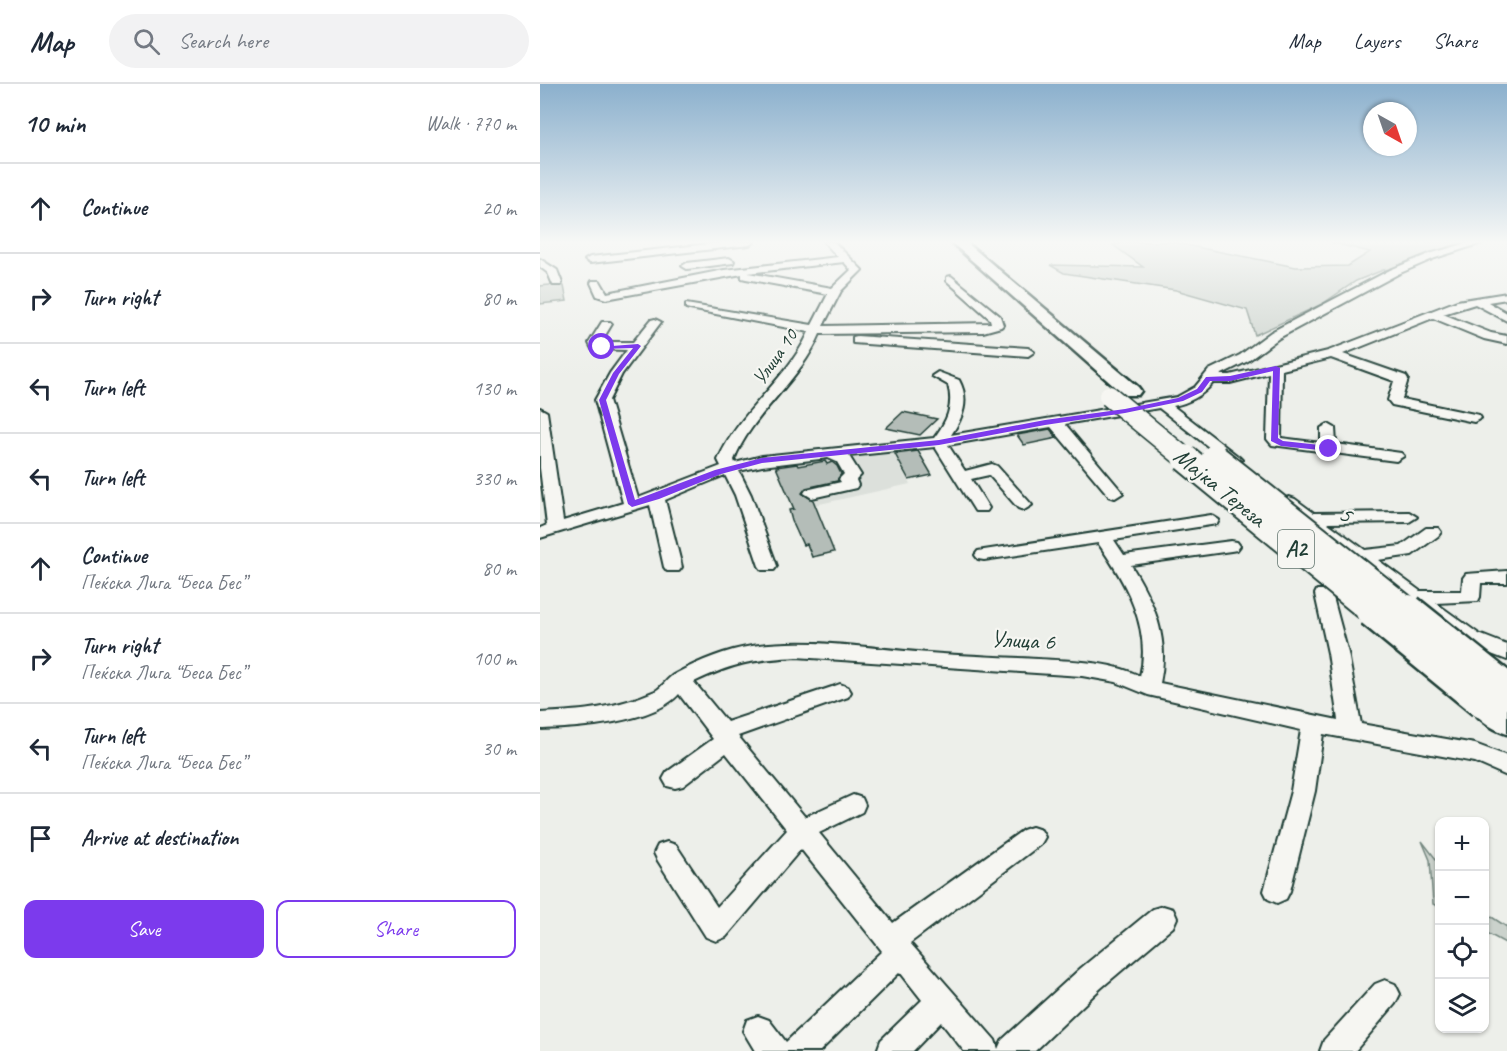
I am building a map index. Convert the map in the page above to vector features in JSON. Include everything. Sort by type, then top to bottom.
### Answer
[{"type":"highway","name":"Мајка Тереза","points":[[987,287],[1105,385],[1495,696],[1507,723]]},
{"type":"highway","name":"Мајка Тереза","points":[[1004,287],[1105,385]]},
{"type":"street","points":[[598,287],[606,296],[652,287]]},
{"type":"street","points":[[806,287],[834,292]]},
{"type":"street","name":"Улица 10","points":[[729,469],[726,460],[728,453],[799,363],[838,287]]},
{"type":"street","points":[[815,333],[983,328],[997,325],[996,318],[960,287]]},
{"type":"street","points":[[540,533],[656,498],[729,469],[770,459],[891,449],[939,442],[1162,404],[1191,396],[1200,390],[1208,379],[1244,358],[1275,335],[1365,287]]},
{"type":"street","points":[[1208,379],[1230,379],[1332,354],[1453,306],[1507,296]]},
{"type":"street","points":[[1476,300],[1507,318]]},
{"type":"street","points":[[690,306],[815,333],[1028,352]]},
{"type":"street","points":[[1453,306],[1477,318]]},
{"type":"street","points":[[1433,314],[1488,336],[1507,340]]},
{"type":"street","points":[[632,504],[602,400],[616,373],[655,322]]},
{"type":"street","points":[[606,324],[595,343],[596,346],[638,346]]},
{"type":"street","points":[[1332,354],[1401,379],[1395,400],[1397,402],[1474,418]]},
{"type":"street","points":[[1276,368],[1274,439],[1281,444],[1396,456]]},
{"type":"street","points":[[938,376],[954,383],[959,395],[956,418],[939,442]]},
{"type":"street","name":"5","points":[[1162,404],[1472,639],[1507,653]]},
{"type":"street","points":[[540,412],[556,528]]},
{"type":"street","points":[[1054,421],[1115,493]]},
{"type":"street","points":[[1328,428],[1329,449]]},
{"type":"street","points":[[939,442],[981,508]]},
{"type":"street","points":[[812,493],[850,485],[847,479],[853,475],[843,459],[827,453]]},
{"type":"street","points":[[729,469],[742,495],[768,566]]},
{"type":"street","points":[[961,477],[992,469],[1024,505]]},
{"type":"street","points":[[656,498],[673,567]]},
{"type":"street","points":[[1311,518],[1409,517]]},
{"type":"street","points":[[984,555],[1211,520]]},
{"type":"street","points":[[1362,556],[1406,551],[1432,532]]},
{"type":"street","points":[[1103,537],[1120,561],[1145,610],[1155,657],[1148,688]]},
{"type":"street","points":[[1120,561],[1232,546]]},
{"type":"street","points":[[1416,597],[1471,597],[1472,578],[1507,578]]},
{"type":"street","points":[[1324,594],[1338,653],[1351,731]]},
{"type":"street","points":[[1472,639],[1507,639]]},
{"type":"street","name":"Улица 6","points":[[540,722],[591,719],[631,710],[666,695],[680,680],[737,656],[767,651],[796,650],[864,653],[927,660],[1082,669],[1120,675],[1148,688],[1313,724],[1475,753],[1494,759],[1507,767]]},
{"type":"street","points":[[680,680],[896,947],[984,1051]]},
{"type":"street","points":[[675,779],[724,737],[840,692]]},
{"type":"street","points":[[1277,891],[1303,791],[1313,724]]},
{"type":"street","points":[[667,853],[716,928],[802,830],[853,805]]},
{"type":"street","points":[[798,1051],[896,947],[1032,837]]},
{"type":"street","points":[[1013,1051],[1091,978],[1162,918]]},
{"type":"street","points":[[1335,1051],[1385,994]]},
{"type":"street","points":[[892,1051],[941,1001]]},
{"type":"shaded area","points":[[540,287],[564,287],[567,301],[540,304]]},
{"type":"shaded area","points":[[1157,287],[1347,287],[1322,304],[1255,335],[1247,310],[1176,290]]},
{"type":"shaded area","points":[[892,451],[910,484],[815,505],[798,466],[799,463]]},
{"type":"shaded area","points":[[1422,841],[1435,858],[1435,905],[1433,904],[1430,860]]},
{"type":"shaded area","points":[[1489,915],[1507,927],[1507,944],[1489,934]]},
{"type":"building","points":[[903,412],[937,419],[920,435],[886,428]]},
{"type":"building","points":[[1050,429],[1057,438],[1024,445],[1017,435]]},
{"type":"building","points":[[918,451],[932,475],[909,480],[895,454]]},
{"type":"building","points":[[825,461],[827,464],[832,462],[837,466],[841,474],[837,481],[806,488],[802,493],[813,500],[834,552],[812,557],[807,544],[803,545],[792,521],[789,510],[794,509],[776,467]]},
{"type":"route","points":[[602,347],[638,346],[616,373],[602,400],[632,504],[656,498],[706,476],[741,465],[786,457],[891,449],[1125,411],[1181,400],[1200,390],[1208,379],[1230,379],[1276,368],[1274,439],[1281,444],[1329,449]]}]
